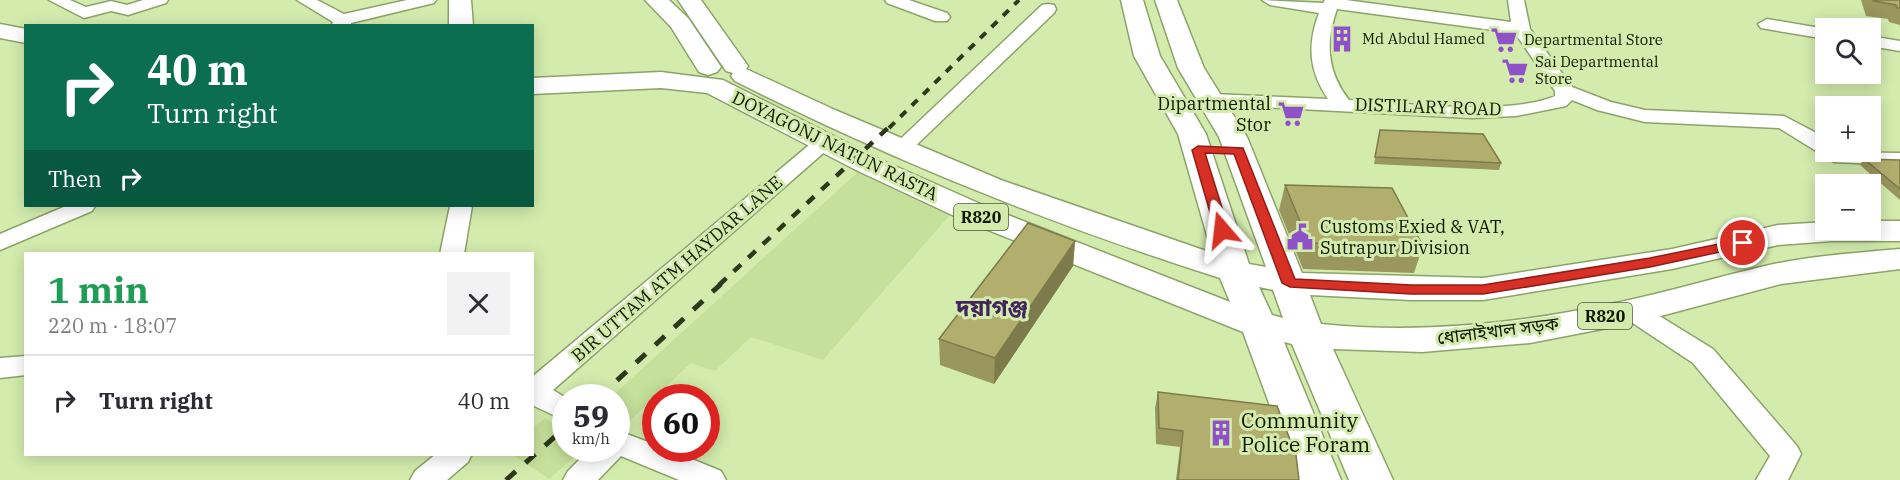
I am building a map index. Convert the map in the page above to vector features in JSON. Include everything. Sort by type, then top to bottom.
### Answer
[{"type":"main road","points":[[460,0],[461,24]]},
{"type":"main road","points":[[656,0],[680,23],[715,71]]},
{"type":"main road","name":"R820","points":[[689,0],[708,24],[715,71]]},
{"type":"main road","points":[[1132,0],[1147,56],[1192,134],[1234,271],[1258,324],[1319,480]]},
{"type":"main road","points":[[1166,0],[1191,68],[1212,100],[1239,151],[1290,283],[1306,332],[1371,480]]},
{"type":"main road","points":[[0,31],[24,36]]},
{"type":"main road","points":[[0,50],[24,55]]},
{"type":"main road","name":"DOYAGONJ NATUN RASTA","points":[[534,69],[664,68],[715,71],[900,150],[1089,224],[1234,271],[1290,283]]},
{"type":"main road","name":"DOYAGONJ NATUN RASTA","points":[[534,86],[661,80],[715,71],[822,144],[969,212],[1258,324]]},
{"type":"main road","points":[[1198,150],[1239,151]]},
{"type":"main road","name":"R820","points":[[1290,283],[1411,289],[1483,289],[1672,259],[1778,236],[1832,231],[1900,231]]},
{"type":"main road","name":"ধোলাইখাল সড়ক","points":[[1306,332],[1413,340],[1480,337],[1631,310],[1764,277],[1842,264],[1900,259]]},
{"type":"main road","name":"R820","points":[[1258,324],[1306,332]]},
{"type":"street","points":[[57,0],[84,13],[111,6],[128,10],[160,0]]},
{"type":"street","points":[[305,0],[340,23],[428,0]]},
{"type":"street","points":[[893,0],[941,16]]},
{"type":"street","points":[[1270,0],[1328,9]]},
{"type":"street","points":[[1516,0],[1521,29],[1565,91],[1604,106],[1645,116],[1784,122],[1815,140]]},
{"type":"street","points":[[1342,104],[1331,90],[1320,63],[1330,3],[1521,29]]},
{"type":"street","points":[[900,150],[1048,9]]},
{"type":"street","points":[[1767,24],[1815,32]]},
{"type":"street","points":[[1881,43],[1900,46]]},
{"type":"street","name":"DISTILARY ROAD","points":[[1212,100],[1342,104],[1472,112],[1516,110],[1559,102],[1564,98],[1565,91]]},
{"type":"street","name":"BIR UTTAM ATM HAYDAR LANE","points":[[534,391],[822,144]]},
{"type":"street","points":[[1881,158],[1900,159]]},
{"type":"street","points":[[0,243],[82,207]]},
{"type":"street","points":[[452,252],[460,207]]},
{"type":"street","points":[[1631,310],[1703,356],[1786,454],[1772,480]]},
{"type":"street","points":[[0,368],[24,365]]},
{"type":"street","points":[[534,393],[552,403]]},
{"type":"street","points":[[630,447],[710,480]]},
{"type":"street","points":[[426,480],[455,456]]},
{"type":"street","points":[[579,480],[596,462]]},
{"type":"shaded area","points":[[860,170],[950,215],[823,360],[751,337],[715,371],[691,363],[669,384],[642,384],[642,409],[630,420],[630,384],[625,384]]},
{"type":"shaded area","points":[[545,418],[552,423],[552,462],[569,462],[549,479],[514,456],[534,456],[534,427]]},
{"type":"building","points":[[1873,0],[1900,0],[1900,8],[1896,5]]},
{"type":"building","points":[[1380,130],[1483,134],[1501,163],[1375,157]]},
{"type":"building","points":[[1900,160],[1900,189],[1868,162]]},
{"type":"building","points":[[1285,185],[1392,188],[1423,246],[1309,243]]},
{"type":"building","points":[[1028,223],[1075,241],[995,358],[939,339]]},
{"type":"building","points":[[1158,392],[1277,406],[1296,455],[1299,480],[1178,480],[1183,431],[1159,428]]},
{"type":"railway","points":[[889,128],[1019,0]]},
{"type":"railway","points":[[719,285],[890,126]]},
{"type":"railway","points":[[613,384],[721,284]]},
{"type":"railway","points":[[534,455],[552,439]]},
{"type":"railway","points":[[506,480],[533,456]]},
{"type":"place","name":"Md Abdul Hamed","points":[[1342,39]]},
{"type":"place","name":"Departmental Store","points":[[1504,40]]},
{"type":"place","name":"Sai Departmental Store","points":[[1515,71]]},
{"type":"place","name":"Dipartmental Stor","points":[[1291,114]]},
{"type":"place","name":"Customs Exied & VAT, Sutrapur Division","points":[[1300,237]]},
{"type":"place","name":"Community Police Foram","points":[[1221,433]]},
{"type":"district","name":"দয়াগঞ্জ","points":[[992,308]]},
{"type":"route","points":[[1222,230],[1198,150],[1239,151],[1290,283],[1411,289],[1483,289],[1540,282],[1650,263],[1743,243]]}]
